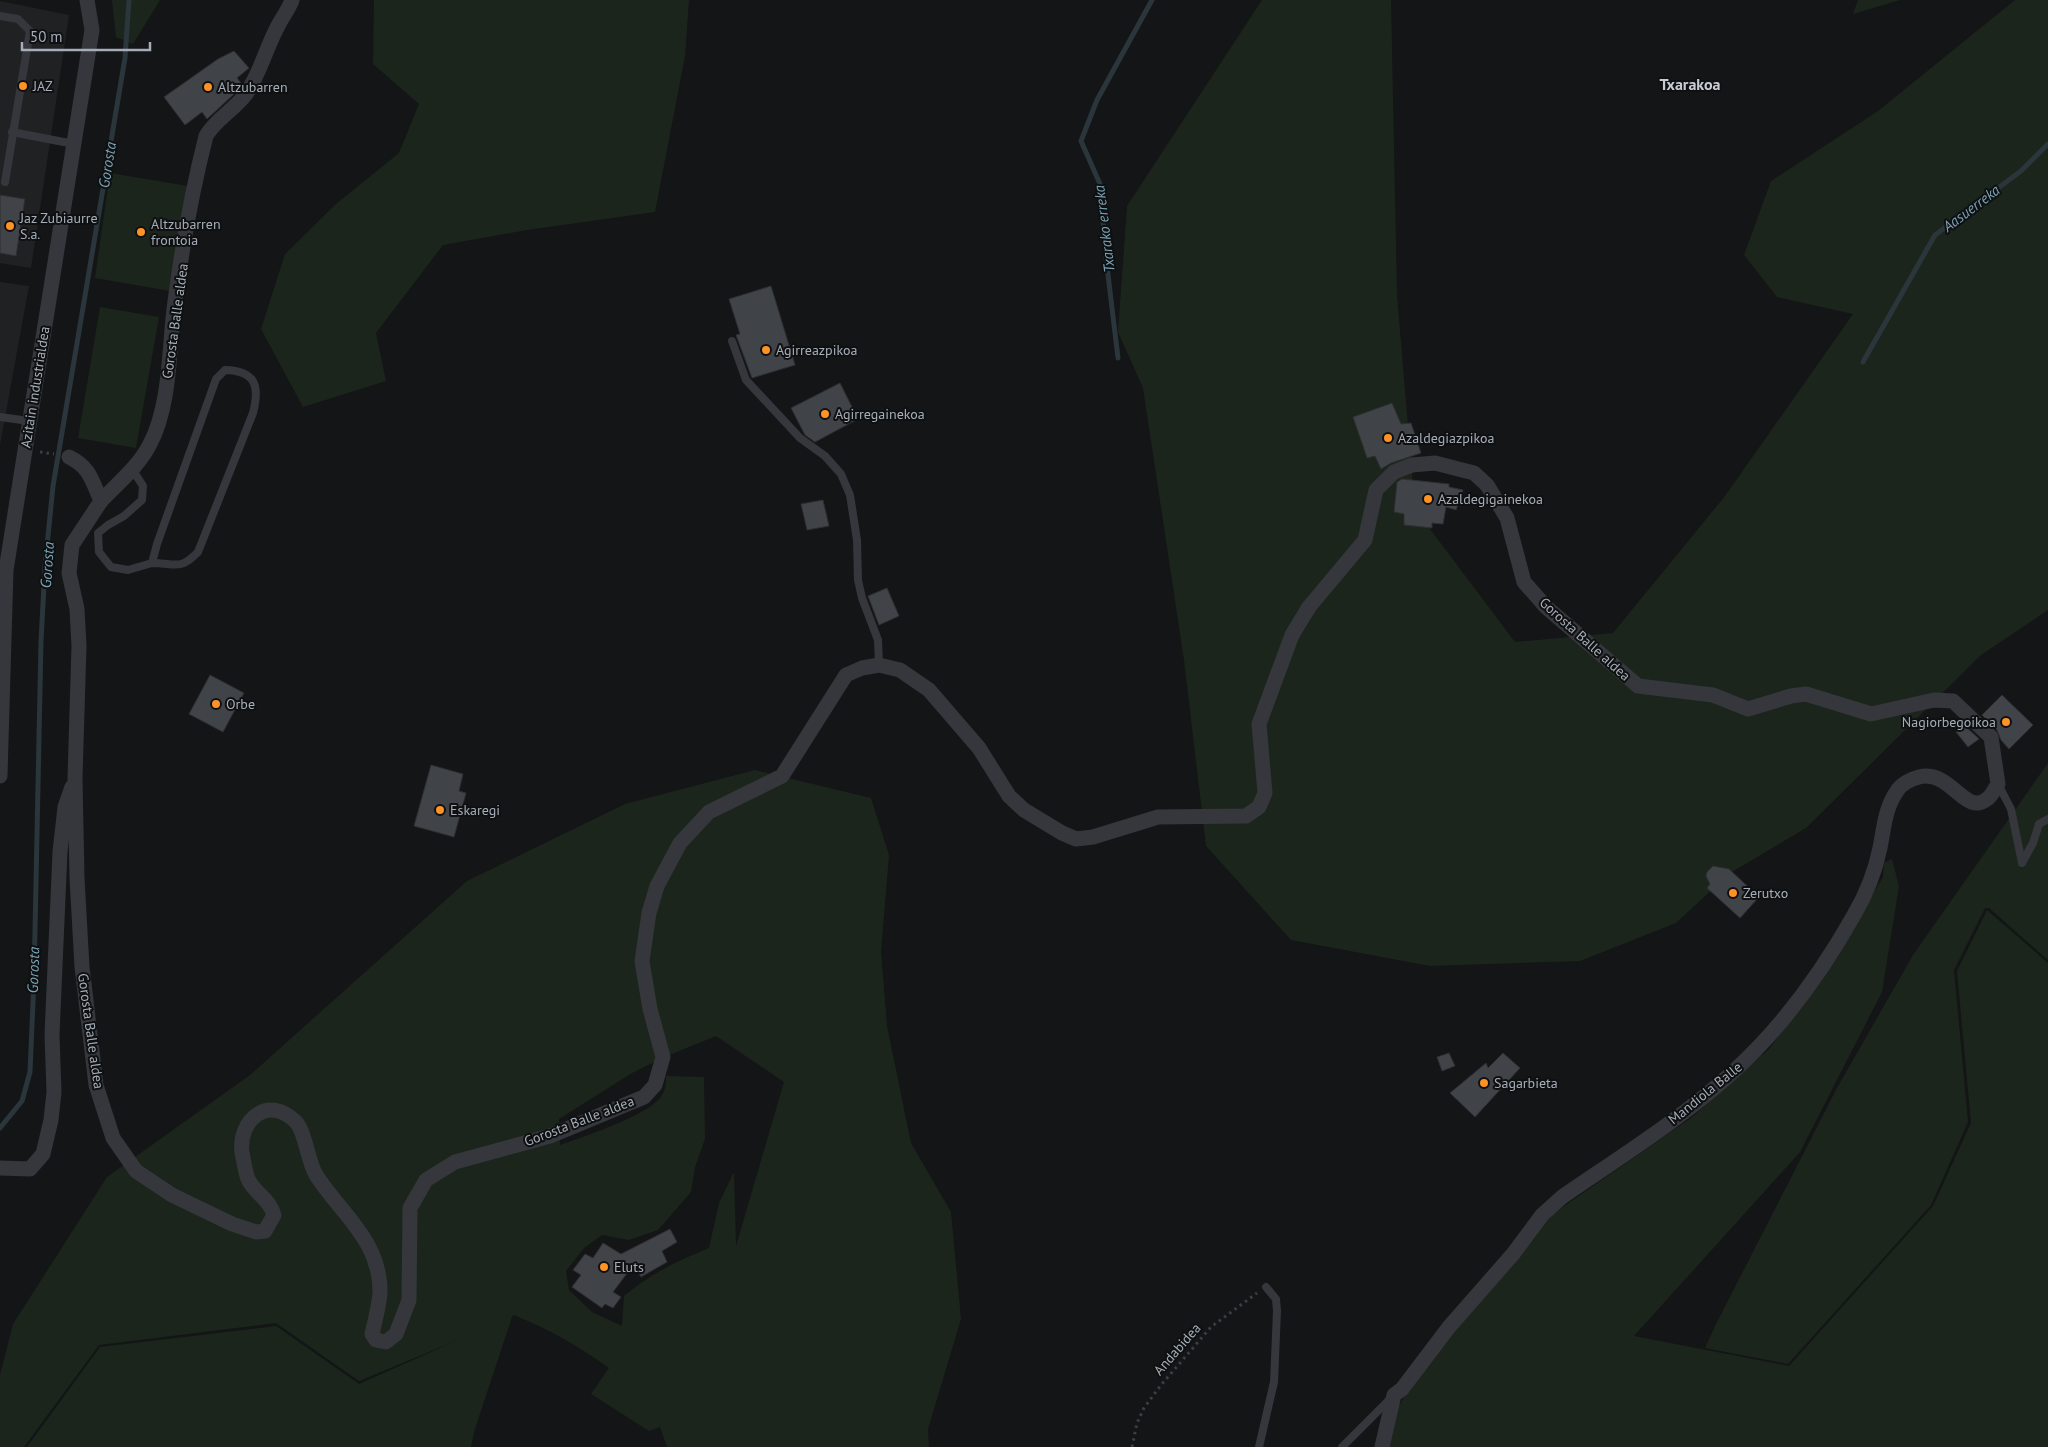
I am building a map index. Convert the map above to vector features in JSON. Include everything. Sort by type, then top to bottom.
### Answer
[{"type":"street","name":"Azitain industrialdea","points":[[0,776],[3,569],[29,421],[92,30],[87,0]]},
{"type":"street","name":"Gorosta Balle aldea","points":[[292,0],[278,24],[264,63],[246,94],[235,108],[212,126],[206,136],[175,306],[166,389],[160,418],[150,444],[132,469],[100,501],[72,545],[69,573],[77,609],[79,646],[75,778],[77,878],[82,968],[96,1085],[113,1138],[136,1172],[172,1195],[232,1224],[256,1232],[266,1230],[274,1215],[272,1206],[248,1180],[242,1151],[244,1134],[251,1120],[262,1110],[277,1109],[297,1122],[315,1174],[363,1234],[375,1257],[380,1292],[372,1334],[376,1340],[386,1342],[396,1334],[409,1300],[410,1208],[426,1180],[455,1162],[550,1136],[644,1097],[655,1085],[663,1057],[650,1009],[642,961],[649,913],[657,886],[680,843],[709,812],[782,776],[846,675],[862,668],[879,665],[900,670],[929,690],[979,748],[1008,796],[1024,810],[1062,833],[1076,838],[1093,837],[1158,817],[1246,816],[1259,807],[1264,793],[1259,724],[1292,635],[1309,607],[1365,540],[1376,490],[1394,472],[1412,465],[1435,463],[1474,473],[1487,485],[1507,518],[1524,582],[1546,607],[1638,686],[1713,694],[1748,709],[1790,696],[1806,694],[1871,714],[1934,700],[1953,701],[1991,737],[1998,784]]},
{"type":"street","points":[[69,457],[82,463],[88,472],[100,501]]},
{"type":"street","name":"Mandiola Balle","points":[[1394,1395],[1402,1389],[1449,1327],[1513,1254],[1542,1215],[1562,1197],[1694,1104],[1734,1071],[1777,1026],[1832,950],[1871,883],[1880,849],[1885,817],[1898,788],[1912,779],[1928,775],[1940,778],[1968,802],[1975,804],[1988,799],[1998,784]]},
{"type":"street","points":[[0,1168],[30,1169],[43,1154],[48,1136],[54,1092],[52,1035],[60,852],[65,806],[75,778]]},
{"type":"street","points":[[1382,1447],[1394,1395]]},
{"type":"lane","points":[[0,16],[18,18],[30,31],[5,182]]},
{"type":"lane","points":[[12,132],[74,144]]},
{"type":"lane","points":[[732,341],[746,380],[800,438],[825,456],[841,474],[850,495],[857,540],[858,580],[862,598],[878,640],[879,665]]},
{"type":"lane","points":[[132,469],[143,486],[142,500],[124,516],[98,533],[99,552],[111,567],[128,570],[152,563],[177,565],[188,562],[198,552],[255,406],[257,399],[255,382],[247,374],[225,370],[216,379],[156,544],[152,563]]},
{"type":"lane","points":[[0,417],[29,421]]},
{"type":"lane","points":[[1998,784],[2011,810],[2022,863],[2033,842],[2039,824],[2048,819]]},
{"type":"lane","points":[[1259,1447],[1274,1382],[1276,1298],[1266,1287]]},
{"type":"lane","points":[[1342,1447],[1394,1395]]},
{"type":"path","name":"Andabidea","points":[[1132,1447],[1144,1408],[1161,1385],[1211,1327],[1266,1287]]},
{"type":"shaded area","points":[[112,0],[160,0],[133,44],[116,37]]},
{"type":"shaded area","points":[[374,0],[689,0],[685,56],[655,212],[527,230],[443,245],[376,333],[386,381],[303,407],[261,329],[285,254],[336,204],[399,153],[419,104],[373,64]]},
{"type":"shaded area","points":[[1262,0],[1391,0],[1397,295],[1415,509],[1515,642],[1613,633],[1725,496],[1853,314],[1777,297],[1744,255],[1771,181],[1878,111],[2015,0],[2048,0],[2048,610],[1981,655],[1806,828],[1730,873],[1676,923],[1580,961],[1430,966],[1291,940],[1206,846],[1184,660],[1143,388],[1118,332],[1127,206]]},
{"type":"shaded area","points":[[1858,0],[1900,0],[1853,14]]},
{"type":"shaded area","points":[[0,1],[69,15],[31,268],[0,263]]},
{"type":"shaded area","name":"Altzubarren frontoia","points":[[110,173],[188,186],[170,291],[95,278]]},
{"type":"shaded area","points":[[0,282],[29,286],[0,445]]},
{"type":"shaded area","points":[[100,307],[159,317],[136,448],[78,438]]},
{"type":"shaded area","points":[[2048,763],[2048,960],[1989,908],[1985,908],[1954,970],[1968,1122],[1931,1205],[1788,1364],[1705,1348],[1837,1088],[1913,955]]},
{"type":"shaded area","points":[[755,770],[871,798],[889,855],[881,951],[887,1026],[911,1143],[951,1212],[961,1319],[928,1429],[929,1447],[667,1447],[660,1427],[649,1431],[591,1394],[609,1368],[563,1338],[514,1315],[474,1432],[471,1447],[27,1447],[100,1347],[276,1326],[359,1384],[458,1340],[359,1381],[276,1323],[99,1345],[24,1447],[0,1447],[0,1375],[13,1324],[107,1177],[250,1075],[467,881],[625,804]],"holes":[[[716,1036],[784,1082],[736,1246],[734,1172],[719,1203],[709,1248],[664,1269],[624,1296],[622,1326],[592,1312],[569,1290],[566,1271],[584,1248],[602,1235],[629,1240],[658,1230],[691,1192],[695,1167],[705,1139],[704,1077],[666,1076],[662,1095],[645,1110],[631,1118],[560,1145],[559,1119],[632,1073]]]},
{"type":"shaded area","points":[[1892,859],[1899,886],[1882,992],[1800,1152],[1634,1336],[1789,1366],[1933,1206],[1971,1123],[1957,971],[1987,910],[2048,963],[2048,1447],[1387,1447],[1394,1414],[1412,1384],[1547,1218],[1691,1118],[1769,1049],[1817,985],[1883,877],[1884,863]]},
{"type":"building","name":"Altzubarren","points":[[234,51],[249,68],[237,78],[241,83],[233,90],[234,94],[207,119],[202,112],[185,125],[164,97],[218,59]]},
{"type":"building","name":"Jaz Zubiaurre S.a.","points":[[0,195],[25,199],[16,256],[0,253]]},
{"type":"building","name":"Agirreazpikoa","points":[[771,286],[795,365],[752,378],[736,335],[740,334],[729,299]]},
{"type":"building","name":"Agirregainekoa","points":[[840,383],[858,419],[815,442],[805,435],[791,408]]},
{"type":"building","name":"Azaldegiazpikoa","points":[[1392,403],[1401,424],[1411,423],[1421,453],[1391,463],[1381,469],[1375,456],[1367,458],[1353,417]]},
{"type":"building","name":"Azaldegigainekoa","points":[[1402,479],[1449,484],[1449,487],[1463,490],[1456,510],[1446,507],[1443,524],[1432,523],[1432,528],[1404,525],[1404,514],[1394,512],[1397,482]]},
{"type":"building","points":[[823,500],[829,526],[807,530],[801,504]]},
{"type":"building","points":[[887,588],[899,616],[879,625],[868,596]]},
{"type":"building","name":"Orbe","points":[[210,675],[244,693],[223,732],[189,714]]},
{"type":"building","name":"Nagiorbegoikoa","points":[[2002,695],[2033,725],[2009,749],[2001,740],[1997,730],[1982,715]]},
{"type":"building","points":[[1964,725],[1979,739],[1968,747],[1956,732]]},
{"type":"building","name":"Eskaregi","points":[[431,765],[463,774],[459,791],[466,793],[454,837],[414,826]]},
{"type":"building","name":"Zerutxo","points":[[1713,866],[1729,869],[1759,897],[1740,918],[1707,888],[1710,884],[1706,876],[1707,872]]},
{"type":"building","points":[[1449,1053],[1455,1066],[1442,1071],[1437,1057]]},
{"type":"building","name":"Sagarbieta","points":[[1503,1053],[1520,1068],[1475,1117],[1450,1093],[1486,1063],[1488,1068]]},
{"type":"building","name":"Eluts","points":[[670,1229],[677,1242],[662,1251],[667,1262],[641,1277],[634,1264],[613,1292],[621,1297],[613,1308],[605,1304],[602,1308],[572,1287],[581,1275],[573,1270],[585,1254],[593,1258],[603,1243],[621,1254]]},
{"type":"waterway","name":"Gorosta","points":[[0,1128],[22,1101],[30,1072],[34,979],[41,641],[45,566],[53,486],[125,58],[129,0]]},
{"type":"waterway","name":"Txarako erreka","points":[[1118,358],[1106,258],[1100,184],[1081,141],[1097,100],[1152,0]]},
{"type":"waterway","name":"Aasuerreka","points":[[1863,362],[1935,235],[2021,171],[2048,144]]},
{"type":"place","name":"JAZ","points":[[23,86]]},
{"type":"place","name":"Altzubarren","points":[[208,87]]},
{"type":"place","name":"Jaz Zubiaurre S.a.","points":[[10,226]]},
{"type":"place","name":"Altzubarren frontoia","points":[[141,232]]},
{"type":"place","name":"Agirreazpikoa","points":[[766,350]]},
{"type":"place","name":"Agirregainekoa","points":[[825,414]]},
{"type":"place","name":"Azaldegiazpikoa","points":[[1388,438]]},
{"type":"place","name":"Azaldegigainekoa","points":[[1428,499]]},
{"type":"place","name":"Orbe","points":[[216,704]]},
{"type":"place","name":"Nagiorbegoikoa","points":[[2006,722]]},
{"type":"place","name":"Eskaregi","points":[[440,810]]},
{"type":"place","name":"Zerutxo","points":[[1733,893]]},
{"type":"place","name":"Sagarbieta","points":[[1484,1083]]},
{"type":"place","name":"Eluts","points":[[604,1267]]},
{"type":"district","name":"Txarakoa","points":[[1690,84]]}]
